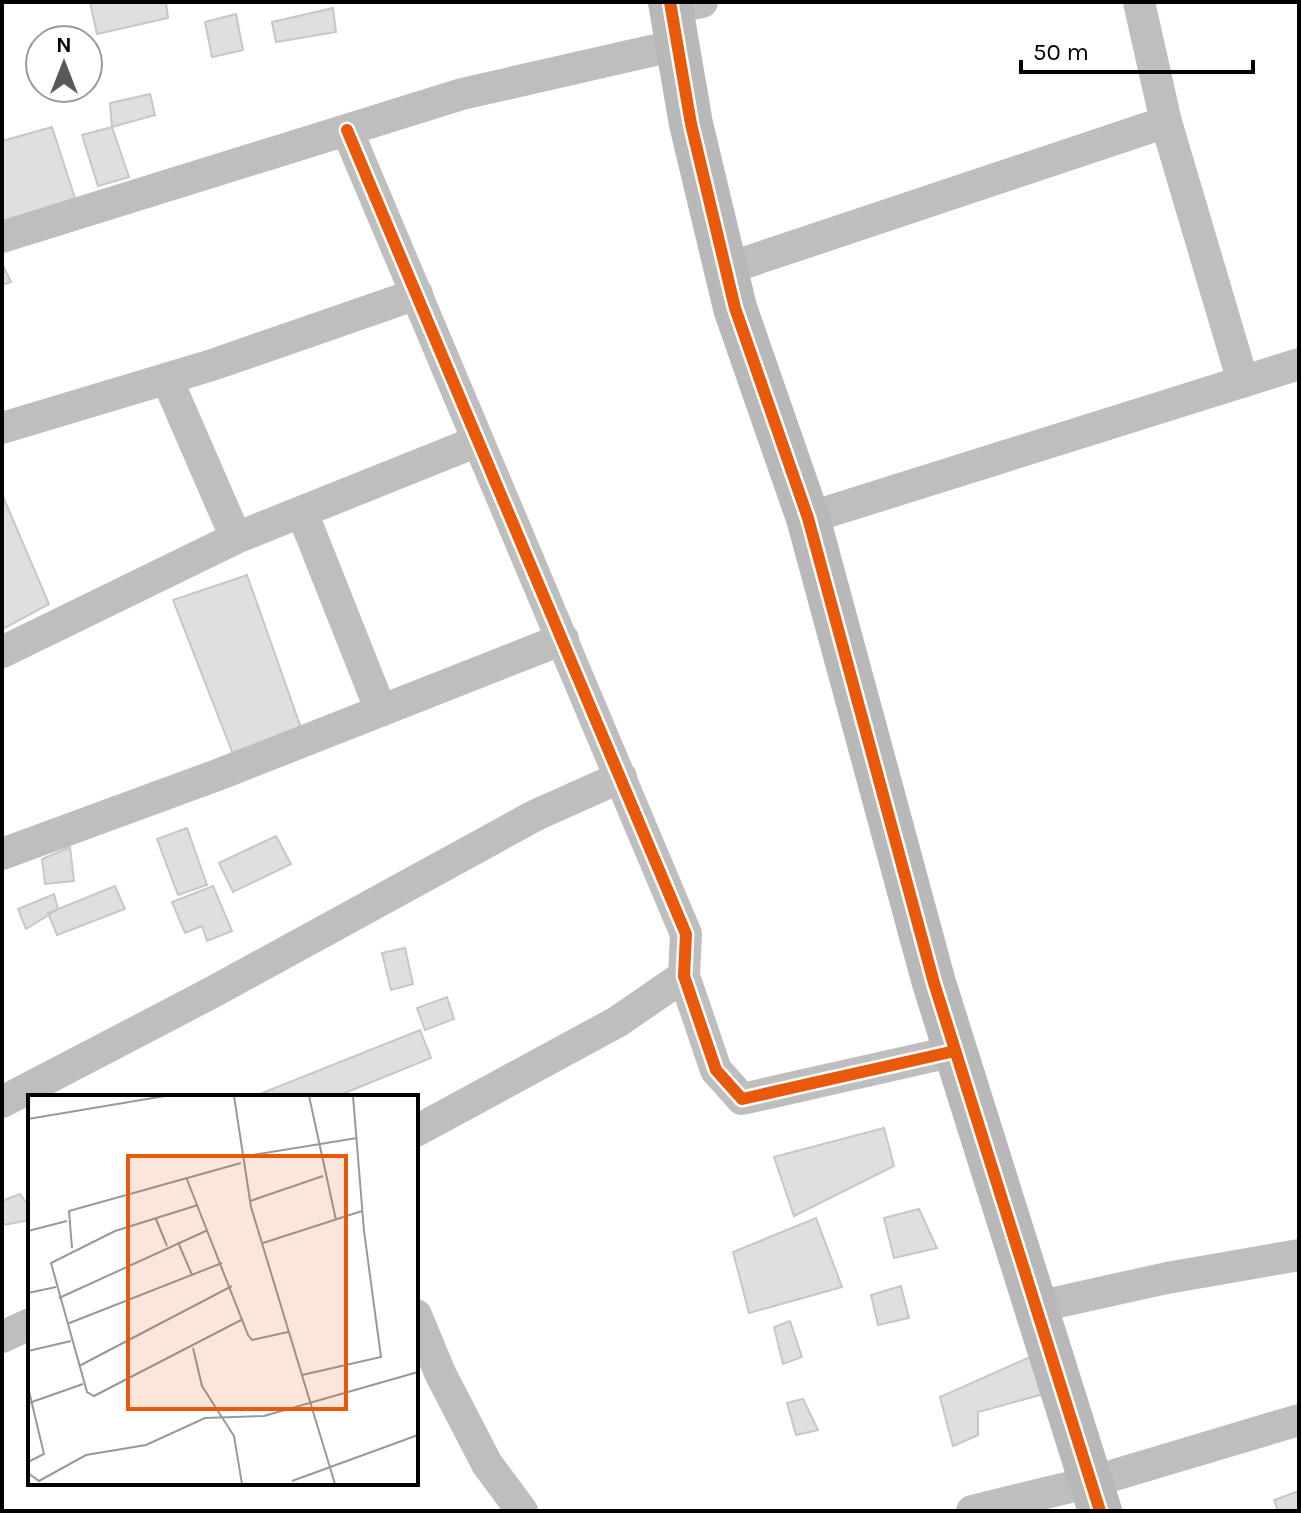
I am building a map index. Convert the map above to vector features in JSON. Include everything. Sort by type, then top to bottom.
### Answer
[{"type":"street","points":[[1139,2],[1166,122],[1243,382]]},
{"type":"street","points":[[2,237],[462,94],[680,14],[691,124],[735,308],[808,518],[934,983],[1096,1497]]},
{"type":"street","points":[[726,269],[1166,122]]},
{"type":"street","points":[[347,130],[686,934],[684,976],[716,1070],[742,1099],[955,1051]]},
{"type":"street","points":[[2,428],[167,379],[417,294]]},
{"type":"street","points":[[808,518],[1299,364]]},
{"type":"street","points":[[167,379],[236,538]]},
{"type":"street","points":[[2,652],[236,538],[478,441]]},
{"type":"street","points":[[302,512],[381,711]]},
{"type":"street","points":[[2,854],[220,774],[563,639]]},
{"type":"street","points":[[2,1102],[211,993],[536,815],[621,777]]},
{"type":"street","points":[[418,1130],[617,1022],[684,976]]},
{"type":"street","points":[[1036,1307],[1167,1278],[1299,1255]]},
{"type":"street","points":[[418,1320],[440,1373],[487,1464],[522,1511]]},
{"type":"street","points":[[2,1337],[28,1325]]},
{"type":"street","points":[[972,1511],[1096,1497],[1299,1420]]},
{"type":"building","points":[[90,2],[166,2],[168,18],[104,32],[104,24],[95,24]]},
{"type":"building","points":[[333,8],[336,32],[276,42],[272,22]]},
{"type":"building","points":[[236,14],[243,50],[212,57],[205,22]]},
{"type":"building","points":[[150,94],[155,115],[112,127],[110,103]]},
{"type":"building","points":[[52,127],[80,214],[2,237],[2,141]]},
{"type":"building","points":[[112,127],[129,177],[98,186],[82,135]]},
{"type":"building","points":[[2,264],[11,282],[2,285]]},
{"type":"building","points":[[2,494],[49,604],[3,629],[2,627]]},
{"type":"building","points":[[247,575],[301,728],[233,754],[173,600]]},
{"type":"building","points":[[187,828],[207,885],[178,895],[157,839]]},
{"type":"building","points":[[276,836],[291,864],[233,892],[219,863]]},
{"type":"building","points":[[70,847],[74,881],[45,884],[42,859]]},
{"type":"building","points":[[115,886],[125,909],[57,935],[48,913]]},
{"type":"building","points":[[213,886],[232,931],[207,941],[202,926],[185,933],[172,902]]},
{"type":"building","points":[[54,894],[58,909],[26,929],[18,909]]},
{"type":"building","points":[[405,948],[413,984],[391,990],[382,953]]},
{"type":"building","points":[[447,997],[454,1019],[425,1030],[417,1008]]},
{"type":"building","points":[[420,1030],[431,1058],[340,1095],[257,1095]]},
{"type":"building","points":[[884,1128],[894,1166],[794,1216],[774,1157]]},
{"type":"building","points":[[20,1194],[28,1205],[28,1220],[3,1225],[2,1201]]},
{"type":"building","points":[[919,1209],[937,1248],[894,1258],[884,1218]]},
{"type":"building","points":[[816,1218],[842,1287],[749,1313],[733,1252]]},
{"type":"building","points":[[901,1286],[909,1318],[878,1325],[871,1295]]},
{"type":"building","points":[[790,1321],[802,1357],[783,1364],[774,1327]]},
{"type":"building","points":[[1039,1353],[1051,1392],[978,1412],[978,1435],[953,1446],[940,1397]]},
{"type":"building","points":[[803,1399],[818,1430],[796,1435],[787,1403]]},
{"type":"building","points":[[1299,1491],[1299,1511],[1278,1511],[1274,1500]]},
{"type":"cycle path","points":[[670,2],[691,124],[735,308],[808,518],[934,983],[1100,1511]]},
{"type":"cycle path","points":[[347,130],[686,934],[684,976],[716,1070],[742,1099],[955,1051]]}]
